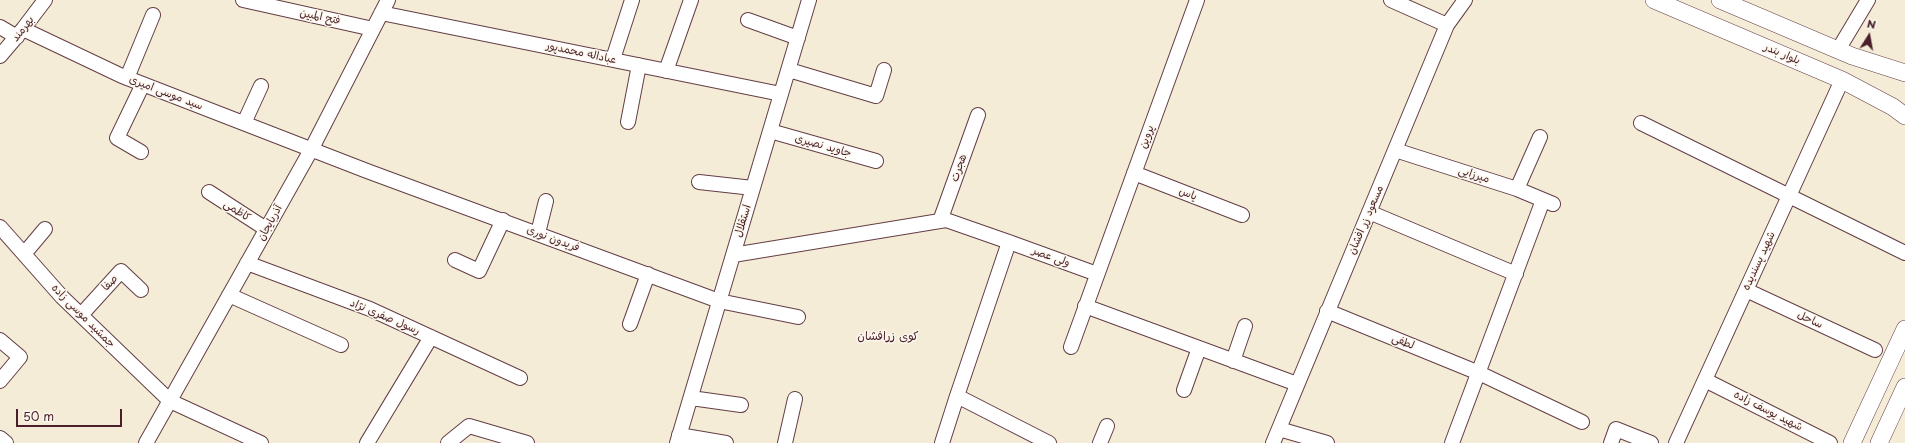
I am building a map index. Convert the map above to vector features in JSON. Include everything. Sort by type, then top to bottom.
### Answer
[{"type":"main road","name":"بلوار بندر","points":[[1654,0],[1842,80],[1893,106],[1905,116]]},
{"type":"main road","points":[[1720,0],[1838,50],[1905,73]]},
{"type":"main road","points":[[1852,443],[1905,329]]},
{"type":"main road","points":[[1879,443],[1904,393]]},
{"type":"street","name":"بهرمند","points":[[0,56],[45,0]]},
{"type":"street","name":"فتح المبین","points":[[243,0],[373,29]]},
{"type":"street","name":"آذربایجان","points":[[146,443],[311,150],[388,0]]},
{"type":"street","points":[[613,59],[632,0]]},
{"type":"street","points":[[666,71],[692,0]]},
{"type":"street","name":"استقلال","points":[[678,439],[809,0]]},
{"type":"street","name":"پروین","points":[[1097,274],[1197,0]]},
{"type":"street","points":[[1390,0],[1447,25]]},
{"type":"street","name":"مسعود زر افشان","points":[[1273,443],[1447,25],[1465,0]]},
{"type":"street","points":[[1838,50],[1868,0]]},
{"type":"street","name":"عباداله محمدپور","points":[[380,13],[781,94]]},
{"type":"street","points":[[127,78],[153,15]]},
{"type":"street","points":[[748,20],[798,38]]},
{"type":"street","name":"سید موسی امیری","points":[[0,27],[20,33],[127,78],[311,150]]},
{"type":"street","points":[[628,122],[639,65]]},
{"type":"street","points":[[788,70],[876,96],[884,70]]},
{"type":"street","name":"شهید پسندیده","points":[[1676,443],[1842,80]]},
{"type":"street","points":[[141,152],[117,138],[143,84]]},
{"type":"street","points":[[244,123],[261,86]]},
{"type":"street","name":"هجرت","points":[[940,221],[978,115]]},
{"type":"street","points":[[1641,123],[1905,252]]},
{"type":"street","name":"جاوید نصیری","points":[[770,131],[876,161]]},
{"type":"street","points":[[1517,189],[1540,138]]},
{"type":"street","name":"فریدون نوری","points":[[311,150],[719,301],[798,317]]},
{"type":"street","name":"میرزایی","points":[[1395,150],[1517,189],[1548,202],[1516,274]]},
{"type":"street","name":"یاس","points":[[1134,173],[1242,214]]},
{"type":"street","points":[[700,182],[753,188]]},
{"type":"street","name":"کاظمی","points":[[209,192],[266,229]]},
{"type":"street","points":[[538,233],[546,201]]},
{"type":"street","points":[[1369,212],[1516,274],[1452,443]]},
{"type":"street","points":[[455,260],[479,271],[503,220]]},
{"type":"street","name":"ولی عصر","points":[[733,255],[946,220],[1097,274]]},
{"type":"street","name":"جمشید موسی زاده","points":[[0,227],[62,297],[170,401],[262,443]]},
{"type":"street","points":[[24,254],[45,230]]},
{"type":"street","points":[[942,443],[1009,242]]},
{"type":"street","name":"رسول صفری نژاد","points":[[247,263],[370,309],[520,378]]},
{"type":"street","name":"صفا","points":[[81,315],[120,272],[141,290]]},
{"type":"street","points":[[630,324],[648,274]]},
{"type":"street","points":[[1070,347],[1097,274]]},
{"type":"street","name":"ساحل","points":[[1746,290],[1875,350]]},
{"type":"street","points":[[229,295],[341,345]]},
{"type":"street","points":[[1085,306],[1297,384]]},
{"type":"street","name":"لطفی","points":[[1328,311],[1479,373],[1582,422]]},
{"type":"street","points":[[1233,361],[1245,326]]},
{"type":"street","points":[[366,443],[431,337]]},
{"type":"street","points":[[0,340],[20,357],[0,381]]},
{"type":"street","points":[[1184,390],[1199,348]]},
{"type":"street","name":"شهید یوسف زاده","points":[[1705,380],[1830,443]]},
{"type":"street","points":[[957,396],[1032,439],[1049,443]]},
{"type":"street","points":[[691,398],[741,405]]},
{"type":"street","points":[[785,443],[795,399]]},
{"type":"street","points":[[448,443],[469,426],[527,443]]},
{"type":"street","points":[[1100,443],[1107,426]]},
{"type":"street","points":[[1279,429],[1327,443]]},
{"type":"street","points":[[1610,443],[1616,429],[1651,443]]},
{"type":"street","points":[[0,438],[6,443]]},
{"type":"street","points":[[678,439],[726,443]]},
{"type":"district","name":"کوی زرافشان","points":[[888,337]]}]
